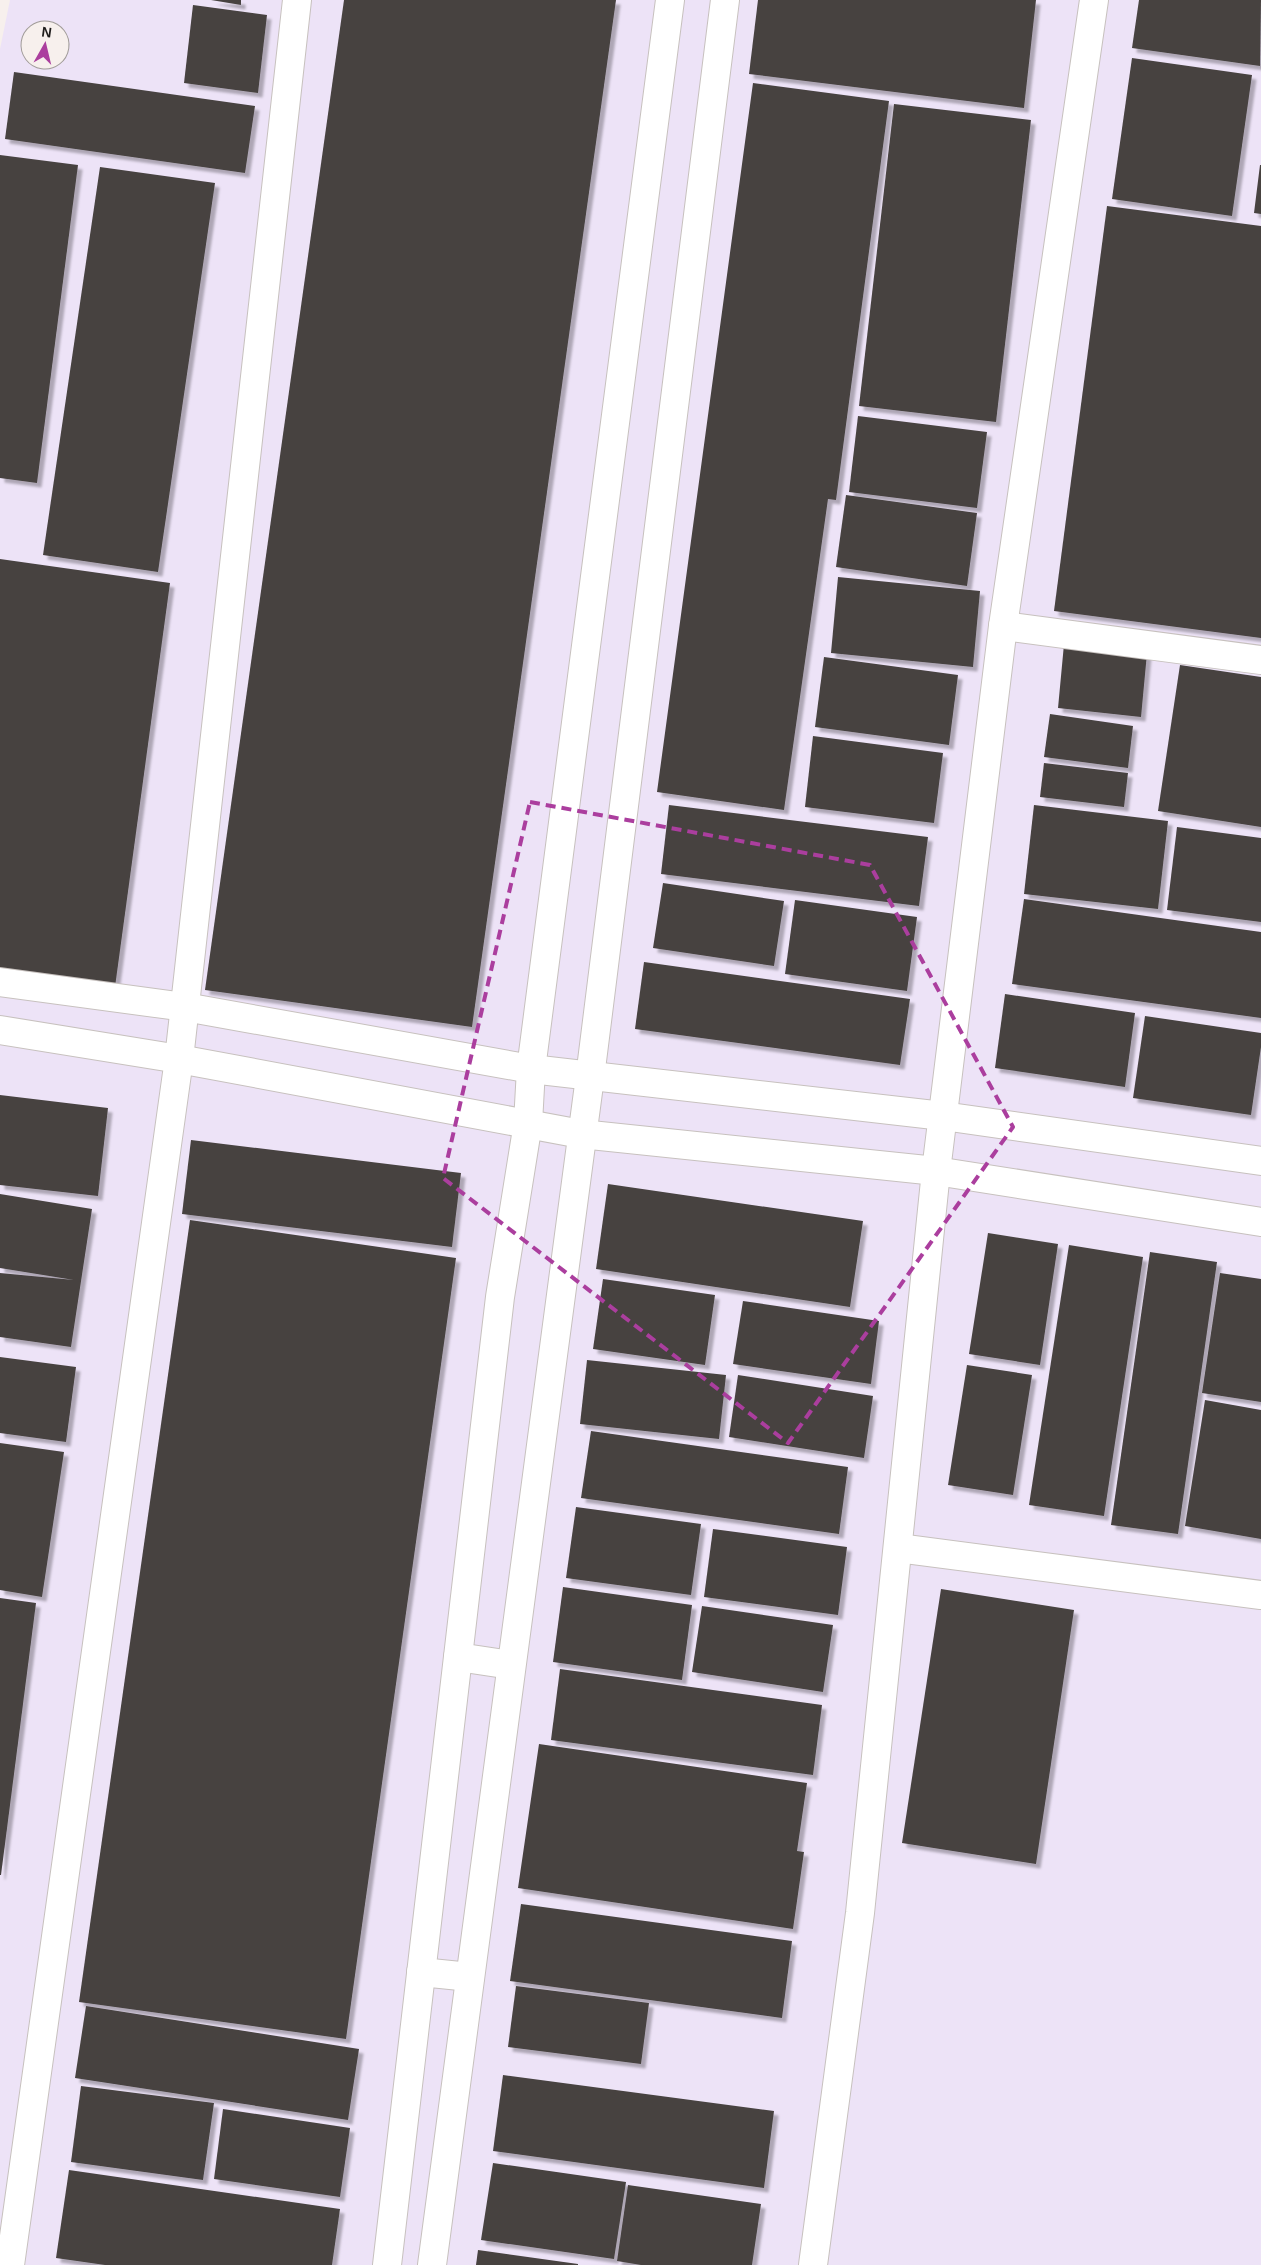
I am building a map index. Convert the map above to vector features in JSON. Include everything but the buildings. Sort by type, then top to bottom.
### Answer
[{"type":"lane","points":[[10,2265],[179,1058],[298,0]]},
{"type":"lane","points":[[387,2265],[500,1296],[528,1122],[531,1069],[670,0]]},
{"type":"lane","points":[[432,2265],[590,1077],[725,0]]},
{"type":"lane","points":[[813,2265],[860,1913],[936,1171],[1003,626],[1094,0]]},
{"type":"lane","points":[[1003,626],[1261,660]]},
{"type":"lane","points":[[0,982],[185,1007],[531,1069],[943,1116],[1261,1161]]},
{"type":"lane","points":[[0,1030],[179,1058],[528,1122],[581,1134],[936,1171],[1261,1222]]},
{"type":"lane","points":[[898,1548],[1261,1595]]},
{"type":"lane","points":[[458,1657],[511,1665]]},
{"type":"lane","points":[[421,1972],[470,1977]]},
{"type":"highlighted area","points":[[530,802],[870,865],[1013,1127],[788,1443],[443,1178]]},
{"type":"shaded area","points":[[10,0],[1261,0],[1261,2265],[0,2265],[0,49]]}]
